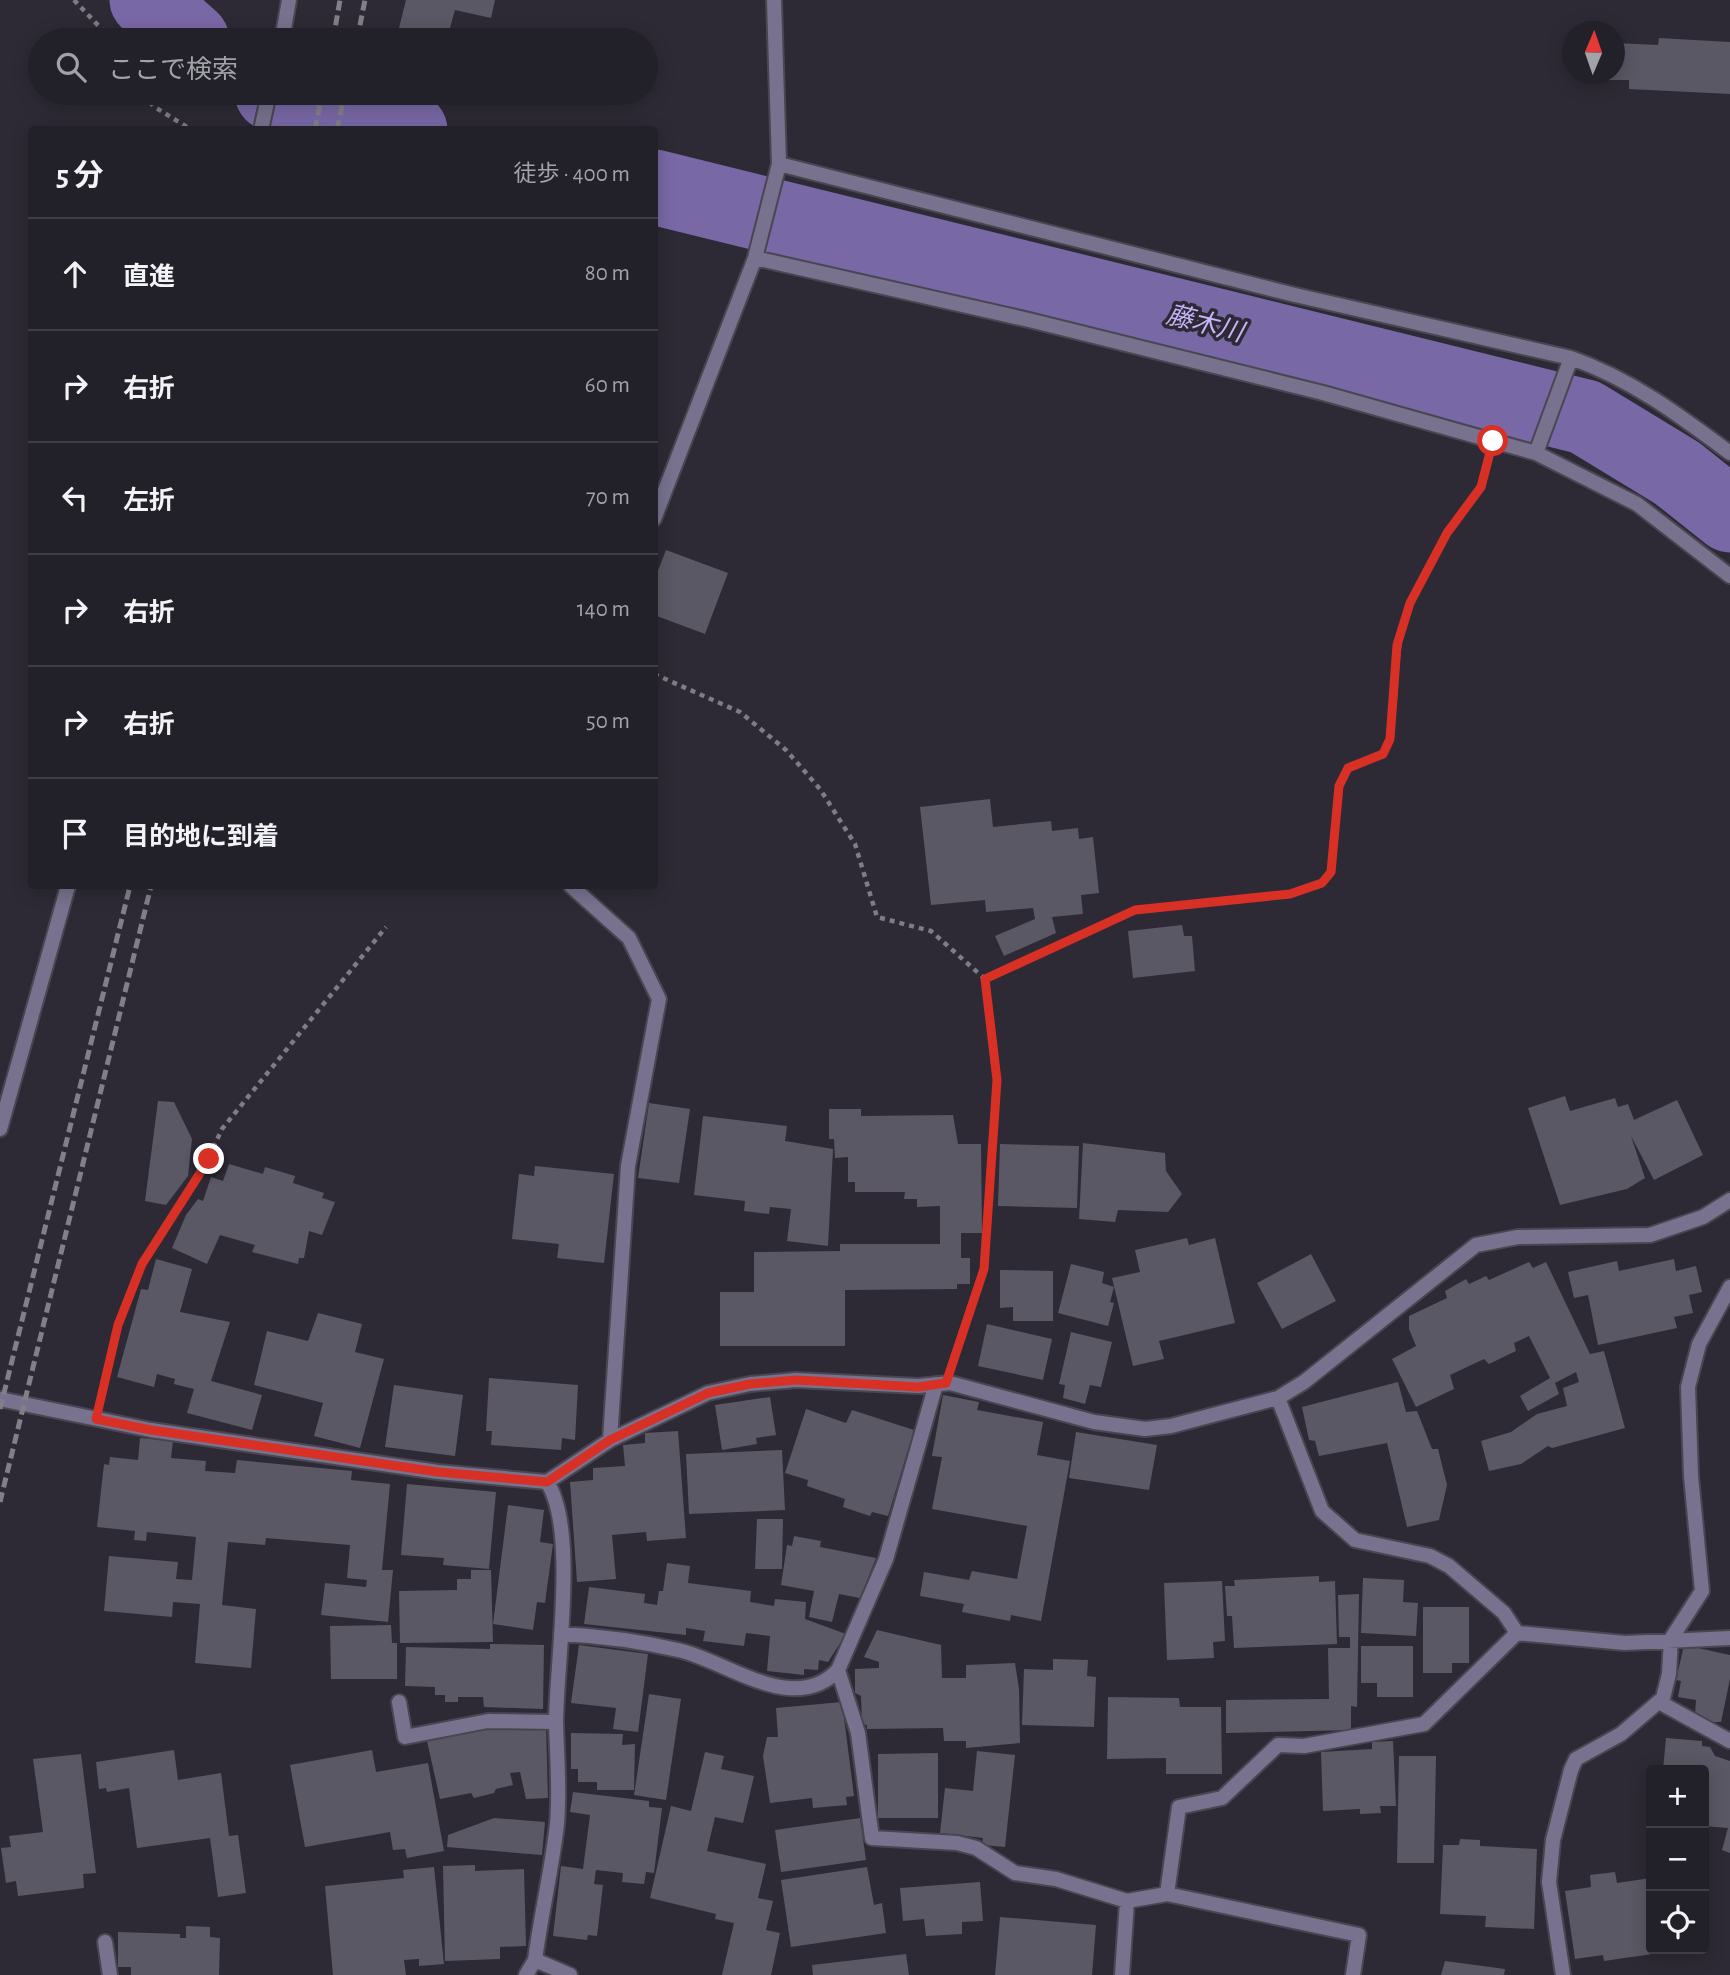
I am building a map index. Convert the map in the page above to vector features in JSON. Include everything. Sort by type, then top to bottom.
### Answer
[{"type":"street","points":[[284,28],[289,0]]},
{"type":"street","points":[[658,509],[755,258],[776,179],[779,164],[774,0]]},
{"type":"street","points":[[262,126],[266,105]]},
{"type":"street","points":[[779,164],[1608,371],[1658,399],[1730,453]]},
{"type":"street","points":[[755,258],[1042,323],[1323,393],[1536,452],[1637,504],[1730,576]]},
{"type":"street","points":[[1536,452],[1570,360]]},
{"type":"street","points":[[0,1129],[67,889]]},
{"type":"street","points":[[574,889],[629,938],[659,999],[628,1166],[610,1440]]},
{"type":"street","points":[[0,1399],[151,1430],[438,1472],[547,1482],[610,1440],[708,1393],[750,1384],[796,1380],[918,1387],[941,1384],[993,1392],[1094,1422],[1145,1429],[1171,1426],[1278,1398],[1304,1382],[1476,1244],[1518,1237],[1650,1235],[1703,1217],[1730,1199]]},
{"type":"street","points":[[1563,1975],[1549,1882],[1553,1840],[1571,1770],[1576,1759],[1621,1734],[1660,1702],[1669,1674],[1671,1639],[1702,1591],[1691,1476],[1688,1387],[1699,1344],[1730,1287]]},
{"type":"street","points":[[561,1634],[681,1650],[770,1685],[806,1686],[829,1679],[838,1670],[886,1559],[941,1384]]},
{"type":"street","points":[[1278,1398],[1322,1511],[1355,1540],[1430,1556],[1449,1566],[1504,1613],[1517,1633]]},
{"type":"street","points":[[526,1975],[535,1960],[557,1823],[559,1782],[556,1722],[561,1634],[560,1520],[556,1501],[547,1482]]},
{"type":"street","points":[[1167,1894],[1180,1807],[1222,1798],[1278,1745],[1304,1746],[1424,1724],[1517,1633],[1625,1643],[1730,1638]]},
{"type":"street","points":[[838,1670],[858,1733],[872,1838],[957,1843],[976,1849],[1015,1873],[1056,1879],[1127,1901],[1167,1894],[1359,1935],[1353,1975]]},
{"type":"street","points":[[398,1702],[405,1737],[488,1721],[556,1722]]},
{"type":"street","points":[[1660,1702],[1730,1741]]},
{"type":"street","points":[[1122,1975],[1127,1901]]},
{"type":"street","points":[[105,1942],[110,1975]]},
{"type":"street","points":[[535,1960],[570,1975]]},
{"type":"path","points":[[74,0],[101,28]]},
{"type":"path","points":[[152,105],[186,126]]},
{"type":"path","points":[[985,979],[1135,910],[1290,894],[1322,883],[1331,872],[1339,786],[1348,768],[1383,754],[1390,739],[1397,645],[1410,603],[1447,533],[1481,487],[1493,441]]},
{"type":"path","points":[[658,676],[740,712],[786,750],[820,789],[855,844],[877,917],[931,931],[985,979],[997,1080],[984,1269],[941,1384]]},
{"type":"path","points":[[96,1419],[118,1325],[142,1264],[200,1176],[222,1129],[386,927]]},
{"type":"building","points":[[406,0],[495,0],[491,18],[455,10],[450,28],[399,28]]},
{"type":"building","points":[[1659,38],[1730,42],[1730,94],[1629,89],[1629,80],[1625,80],[1625,44],[1658,45]]},
{"type":"building","points":[[666,550],[728,573],[705,634],[658,616],[658,571]]},
{"type":"building","points":[[990,799],[993,827],[1051,821],[1052,831],[1078,828],[1079,839],[1093,837],[1099,893],[1081,895],[1083,914],[1052,917],[1056,933],[1004,956],[995,936],[1035,919],[1033,908],[986,912],[985,900],[931,905],[920,807]]},
{"type":"building","points":[[1182,925],[1184,936],[1192,936],[1195,971],[1133,978],[1128,931]]},
{"type":"building","points":[[1565,1096],[1570,1111],[1615,1098],[1618,1107],[1628,1104],[1634,1120],[1677,1100],[1703,1155],[1654,1180],[1631,1136],[1645,1178],[1627,1189],[1560,1205],[1528,1108]]},
{"type":"building","points":[[158,1101],[174,1102],[192,1139],[188,1176],[166,1205],[145,1201]]},
{"type":"building","points":[[649,1103],[690,1109],[679,1183],[638,1178]]},
{"type":"building","points":[[829,1109],[861,1109],[861,1116],[953,1115],[958,1144],[981,1144],[982,1233],[961,1233],[961,1258],[970,1258],[970,1284],[957,1284],[957,1289],[845,1290],[845,1346],[720,1346],[720,1292],[754,1292],[754,1252],[840,1251],[840,1244],[940,1244],[940,1206],[917,1207],[917,1199],[904,1199],[905,1192],[855,1192],[855,1182],[848,1182],[848,1157],[835,1158],[834,1139],[829,1139]]},
{"type":"building","points":[[703,1116],[787,1126],[785,1141],[833,1149],[828,1246],[787,1241],[791,1209],[770,1207],[769,1214],[744,1211],[745,1201],[694,1195]]},
{"type":"building","points":[[1083,1143],[1165,1153],[1166,1171],[1182,1194],[1168,1212],[1118,1210],[1115,1222],[1079,1219]]},
{"type":"building","points":[[1000,1144],[1079,1146],[1077,1208],[998,1206]]},
{"type":"building","points":[[229,1164],[263,1174],[265,1167],[295,1176],[293,1183],[324,1193],[322,1198],[335,1202],[322,1235],[309,1231],[304,1258],[299,1258],[298,1264],[252,1252],[255,1245],[220,1235],[207,1264],[172,1248],[186,1215],[198,1199],[203,1201],[211,1177],[223,1181]]},
{"type":"building","points":[[535,1166],[614,1174],[604,1263],[557,1258],[559,1244],[512,1239],[519,1174],[534,1176]]},
{"type":"building","points":[[1187,1238],[1189,1245],[1215,1238],[1235,1323],[1159,1341],[1164,1359],[1133,1366],[1112,1278],[1140,1272],[1135,1250]]},
{"type":"building","points":[[1311,1254],[1336,1301],[1282,1329],[1257,1283]]},
{"type":"building","points":[[156,1259],[192,1269],[180,1312],[230,1322],[211,1381],[262,1395],[252,1430],[187,1413],[194,1389],[174,1384],[175,1379],[157,1374],[154,1387],[117,1377],[141,1289],[148,1290]]},
{"type":"building","points":[[1674,1259],[1676,1271],[1696,1266],[1702,1292],[1689,1295],[1693,1313],[1674,1317],[1677,1328],[1598,1345],[1588,1295],[1574,1298],[1568,1272],[1617,1261],[1619,1271]]},
{"type":"building","points":[[1529,1262],[1533,1268],[1546,1262],[1590,1354],[1604,1351],[1625,1428],[1552,1448],[1548,1446],[1521,1464],[1489,1471],[1481,1441],[1511,1432],[1537,1414],[1567,1406],[1563,1388],[1579,1382],[1576,1372],[1555,1383],[1559,1394],[1528,1411],[1520,1396],[1550,1378],[1529,1336],[1514,1343],[1516,1351],[1489,1364],[1484,1359],[1450,1375],[1454,1389],[1416,1407],[1392,1359],[1416,1346],[1409,1329],[1409,1316],[1447,1298],[1445,1291],[1466,1279],[1469,1284],[1486,1276],[1489,1280]]},
{"type":"building","points":[[1071,1264],[1104,1272],[1102,1283],[1114,1287],[1110,1302],[1114,1303],[1108,1326],[1058,1313]]},
{"type":"building","points":[[1000,1270],[1053,1271],[1053,1321],[1013,1321],[1013,1307],[1000,1308]]},
{"type":"building","points":[[318,1313],[362,1324],[355,1352],[384,1359],[360,1448],[314,1436],[323,1403],[254,1385],[267,1331],[308,1341]]},
{"type":"building","points":[[987,1324],[1052,1339],[1043,1380],[978,1366]]},
{"type":"building","points":[[1071,1332],[1112,1342],[1101,1387],[1090,1385],[1085,1404],[1063,1398],[1065,1385],[1059,1384]]},
{"type":"building","points":[[489,1378],[578,1385],[575,1440],[562,1438],[561,1450],[491,1445],[492,1431],[486,1431]]},
{"type":"building","points":[[1398,1382],[1406,1412],[1417,1411],[1432,1449],[1438,1449],[1447,1485],[1439,1520],[1407,1527],[1387,1443],[1319,1456],[1315,1441],[1309,1440],[1302,1407]]},
{"type":"building","points":[[394,1385],[463,1395],[455,1456],[385,1447]]},
{"type":"building","points":[[943,1395],[979,1402],[977,1410],[1043,1422],[1037,1455],[1070,1461],[1041,1621],[1011,1615],[1010,1621],[962,1612],[964,1604],[920,1596],[924,1572],[969,1580],[972,1571],[1017,1579],[1027,1526],[932,1509],[942,1457],[932,1456]]},
{"type":"building","points":[[770,1397],[776,1435],[756,1438],[757,1444],[722,1450],[715,1405]]},
{"type":"building","points":[[806,1409],[846,1423],[852,1410],[914,1430],[888,1516],[872,1512],[870,1516],[843,1507],[845,1499],[807,1486],[808,1480],[785,1473]]},
{"type":"building","points":[[678,1431],[686,1538],[647,1541],[646,1532],[612,1535],[616,1579],[577,1582],[570,1482],[593,1480],[593,1468],[625,1466],[623,1445],[645,1443],[645,1433]]},
{"type":"building","points":[[1076,1432],[1157,1445],[1149,1490],[1069,1478]]},
{"type":"building","points":[[140,1438],[173,1441],[171,1458],[206,1461],[205,1471],[235,1473],[237,1460],[352,1471],[351,1480],[390,1484],[382,1570],[393,1570],[388,1622],[321,1615],[325,1583],[366,1587],[367,1580],[347,1578],[350,1545],[266,1538],[265,1545],[228,1542],[222,1605],[256,1609],[251,1668],[195,1663],[200,1604],[173,1602],[172,1617],[104,1611],[109,1556],[178,1562],[176,1579],[192,1580],[196,1537],[147,1532],[146,1541],[134,1540],[135,1531],[97,1527],[104,1464],[109,1465],[110,1457],[138,1460]]},
{"type":"building","points":[[782,1450],[785,1510],[689,1514],[686,1454]]},
{"type":"building","points":[[407,1484],[496,1492],[489,1569],[443,1565],[444,1558],[401,1555]]},
{"type":"building","points":[[508,1505],[544,1510],[540,1542],[553,1544],[545,1603],[537,1602],[533,1630],[493,1624]]},
{"type":"building","points":[[757,1519],[783,1519],[782,1569],[755,1569]]},
{"type":"building","points":[[794,1536],[821,1541],[820,1547],[876,1558],[860,1598],[839,1594],[832,1622],[809,1617],[814,1591],[781,1585],[787,1545],[792,1546]]},
{"type":"building","points":[[667,1563],[690,1566],[688,1583],[751,1591],[750,1602],[774,1606],[775,1599],[806,1602],[805,1619],[846,1634],[828,1662],[819,1660],[818,1670],[804,1669],[804,1675],[767,1671],[770,1636],[746,1633],[744,1646],[703,1641],[705,1631],[686,1628],[686,1635],[584,1624],[589,1587],[645,1594],[644,1603],[657,1605],[659,1591],[663,1591]]},
{"type":"building","points":[[471,1570],[491,1570],[493,1642],[400,1643],[399,1591],[457,1590],[457,1579],[471,1579]]},
{"type":"building","points":[[1319,1576],[1319,1582],[1335,1581],[1337,1644],[1234,1648],[1232,1616],[1227,1616],[1225,1586],[1235,1586],[1234,1580]]},
{"type":"building","points":[[1363,1578],[1404,1580],[1403,1602],[1418,1603],[1416,1636],[1361,1633]]},
{"type":"building","points":[[1222,1581],[1225,1641],[1213,1642],[1214,1658],[1167,1660],[1164,1583]]},
{"type":"building","points":[[1359,1594],[1357,1707],[1351,1706],[1351,1730],[1226,1733],[1226,1700],[1329,1699],[1328,1648],[1350,1648],[1350,1637],[1339,1637],[1338,1595]]},
{"type":"building","points":[[1423,1607],[1469,1607],[1469,1663],[1452,1663],[1452,1673],[1423,1673]]},
{"type":"building","points":[[391,1625],[392,1643],[397,1643],[397,1679],[331,1679],[330,1626]]},
{"type":"building","points":[[877,1630],[941,1645],[942,1678],[966,1678],[966,1665],[1015,1663],[1019,1689],[1020,1743],[966,1748],[966,1741],[944,1741],[943,1728],[867,1729],[867,1725],[862,1724],[861,1696],[855,1693],[855,1669],[879,1668],[879,1662],[864,1657]]},
{"type":"building","points":[[490,1644],[544,1645],[543,1709],[484,1707],[483,1697],[458,1697],[458,1702],[445,1702],[445,1695],[435,1695],[435,1687],[405,1686],[406,1647],[490,1649]]},
{"type":"building","points":[[579,1645],[648,1654],[638,1732],[613,1729],[616,1708],[571,1703]]},
{"type":"building","points":[[1684,1645],[1730,1655],[1730,1679],[1721,1722],[1709,1722],[1695,1714],[1696,1700],[1678,1697],[1681,1681],[1676,1680]]},
{"type":"building","points":[[1361,1646],[1413,1646],[1413,1697],[1377,1697],[1377,1683],[1361,1683]]},
{"type":"building","points":[[1053,1659],[1088,1660],[1087,1676],[1096,1677],[1094,1727],[1022,1725],[1024,1669],[1053,1670]]},
{"type":"building","points":[[649,1694],[681,1699],[666,1800],[634,1795]]},
{"type":"building","points":[[1108,1697],[1179,1698],[1180,1707],[1221,1707],[1222,1774],[1166,1774],[1166,1758],[1107,1759]]},
{"type":"building","points":[[842,1702],[854,1796],[846,1797],[847,1805],[813,1808],[812,1798],[770,1803],[763,1756],[767,1737],[778,1737],[776,1708]]},
{"type":"building","points":[[502,1725],[546,1725],[548,1798],[526,1799],[520,1772],[510,1773],[513,1785],[496,1789],[494,1793],[474,1798],[471,1793],[440,1799],[427,1741]]},
{"type":"building","points":[[571,1733],[623,1734],[622,1745],[635,1744],[634,1790],[597,1790],[597,1782],[578,1782],[578,1769],[571,1769]]},
{"type":"building","points":[[1666,1738],[1702,1741],[1702,1746],[1710,1747],[1715,1756],[1730,1761],[1730,1853],[1722,1850],[1728,1828],[1709,1826],[1709,1765],[1663,1765]]},
{"type":"building","points":[[1393,1741],[1396,1806],[1380,1806],[1381,1813],[1360,1814],[1360,1809],[1323,1811],[1321,1752],[1372,1749],[1372,1742]]},
{"type":"building","points":[[174,1750],[178,1780],[221,1773],[229,1836],[238,1835],[246,1893],[218,1897],[210,1838],[137,1848],[129,1788],[107,1792],[106,1788],[99,1789],[96,1762]]},
{"type":"building","points":[[372,1750],[376,1772],[428,1763],[444,1851],[407,1858],[405,1849],[393,1850],[390,1832],[305,1847],[290,1765]]},
{"type":"building","points":[[977,1751],[1015,1755],[1005,1847],[982,1845],[983,1838],[940,1833],[945,1788],[973,1791]]},
{"type":"building","points":[[705,1752],[724,1756],[721,1769],[754,1776],[743,1823],[715,1817],[707,1851],[766,1864],[758,1898],[773,1901],[766,1930],[780,1933],[771,1975],[722,1975],[734,1923],[715,1919],[716,1914],[650,1898],[671,1806],[691,1811]]},
{"type":"building","points":[[938,1753],[938,1818],[878,1818],[878,1754]]},
{"type":"building","points":[[81,1754],[96,1873],[83,1874],[84,1888],[18,1896],[16,1881],[6,1883],[1,1848],[11,1847],[9,1836],[43,1832],[33,1759]]},
{"type":"building","points":[[1399,1756],[1436,1756],[1434,1863],[1397,1863]]},
{"type":"building","points":[[573,1792],[649,1801],[649,1807],[662,1808],[654,1873],[646,1872],[644,1884],[622,1882],[623,1873],[596,1870],[594,1884],[603,1885],[597,1936],[588,1935],[587,1940],[553,1936],[561,1866],[583,1869],[590,1815],[570,1812]]},
{"type":"building","points":[[494,1818],[545,1822],[542,1855],[447,1847],[448,1835]]},
{"type":"building","points":[[860,1818],[866,1860],[781,1872],[775,1830]]},
{"type":"building","points":[[1460,1839],[1480,1840],[1480,1846],[1537,1849],[1534,1929],[1485,1927],[1486,1916],[1440,1914],[1443,1845],[1459,1845]]},
{"type":"building","points":[[475,1865],[475,1871],[524,1869],[526,1946],[500,1947],[500,1959],[445,1961],[443,1866]]},
{"type":"building","points":[[434,1867],[444,1964],[419,1966],[419,1959],[404,1960],[406,1975],[333,1975],[325,1886],[404,1878],[403,1870]]},
{"type":"building","points":[[867,1867],[874,1905],[882,1903],[886,1933],[791,1947],[781,1880]]},
{"type":"building","points":[[1615,1872],[1617,1883],[1646,1879],[1646,1954],[1652,1954],[1604,1961],[1603,1955],[1575,1959],[1565,1891],[1591,1887],[1590,1875]]},
{"type":"building","points":[[980,1882],[983,1921],[962,1922],[962,1934],[926,1936],[924,1919],[903,1921],[900,1888]]},
{"type":"building","points":[[1000,1917],[1096,1925],[1092,1975],[995,1975]]},
{"type":"building","points":[[186,1926],[210,1927],[210,1937],[220,1938],[219,1975],[131,1975],[131,1967],[118,1967],[118,1932],[180,1934],[180,1938],[186,1938]]},
{"type":"building","points":[[906,1954],[909,1975],[813,1975],[812,1965]]},
{"type":"building","points":[[1445,1961],[1505,1969],[1504,1975],[1441,1975]]},
{"type":"waterway","name":"藤木川","points":[[147,0],[178,28]]},
{"type":"waterway","name":"藤木川","points":[[303,105],[393,126]]},
{"type":"waterway","name":"藤木川","points":[[658,188],[1585,417],[1677,473],[1730,515]]},
{"type":"railway","points":[[335,28],[340,0]]},
{"type":"railway","points":[[359,28],[365,0]]},
{"type":"railway","points":[[316,126],[320,105]]},
{"type":"railway","points":[[338,126],[342,105]]},
{"type":"railway","points":[[0,1409],[129,889]]},
{"type":"railway","points":[[0,1502],[150,889]]},
{"type":"route","points":[[209,1159],[142,1264],[118,1325],[96,1419],[151,1430],[438,1472],[547,1482],[610,1440],[708,1393],[750,1384],[796,1380],[918,1387],[946,1383],[984,1269],[997,1080],[985,979],[1135,910],[1290,894],[1322,883],[1331,872],[1339,786],[1348,768],[1383,754],[1390,739],[1397,645],[1410,603],[1447,533],[1481,487],[1493,441]]}]
